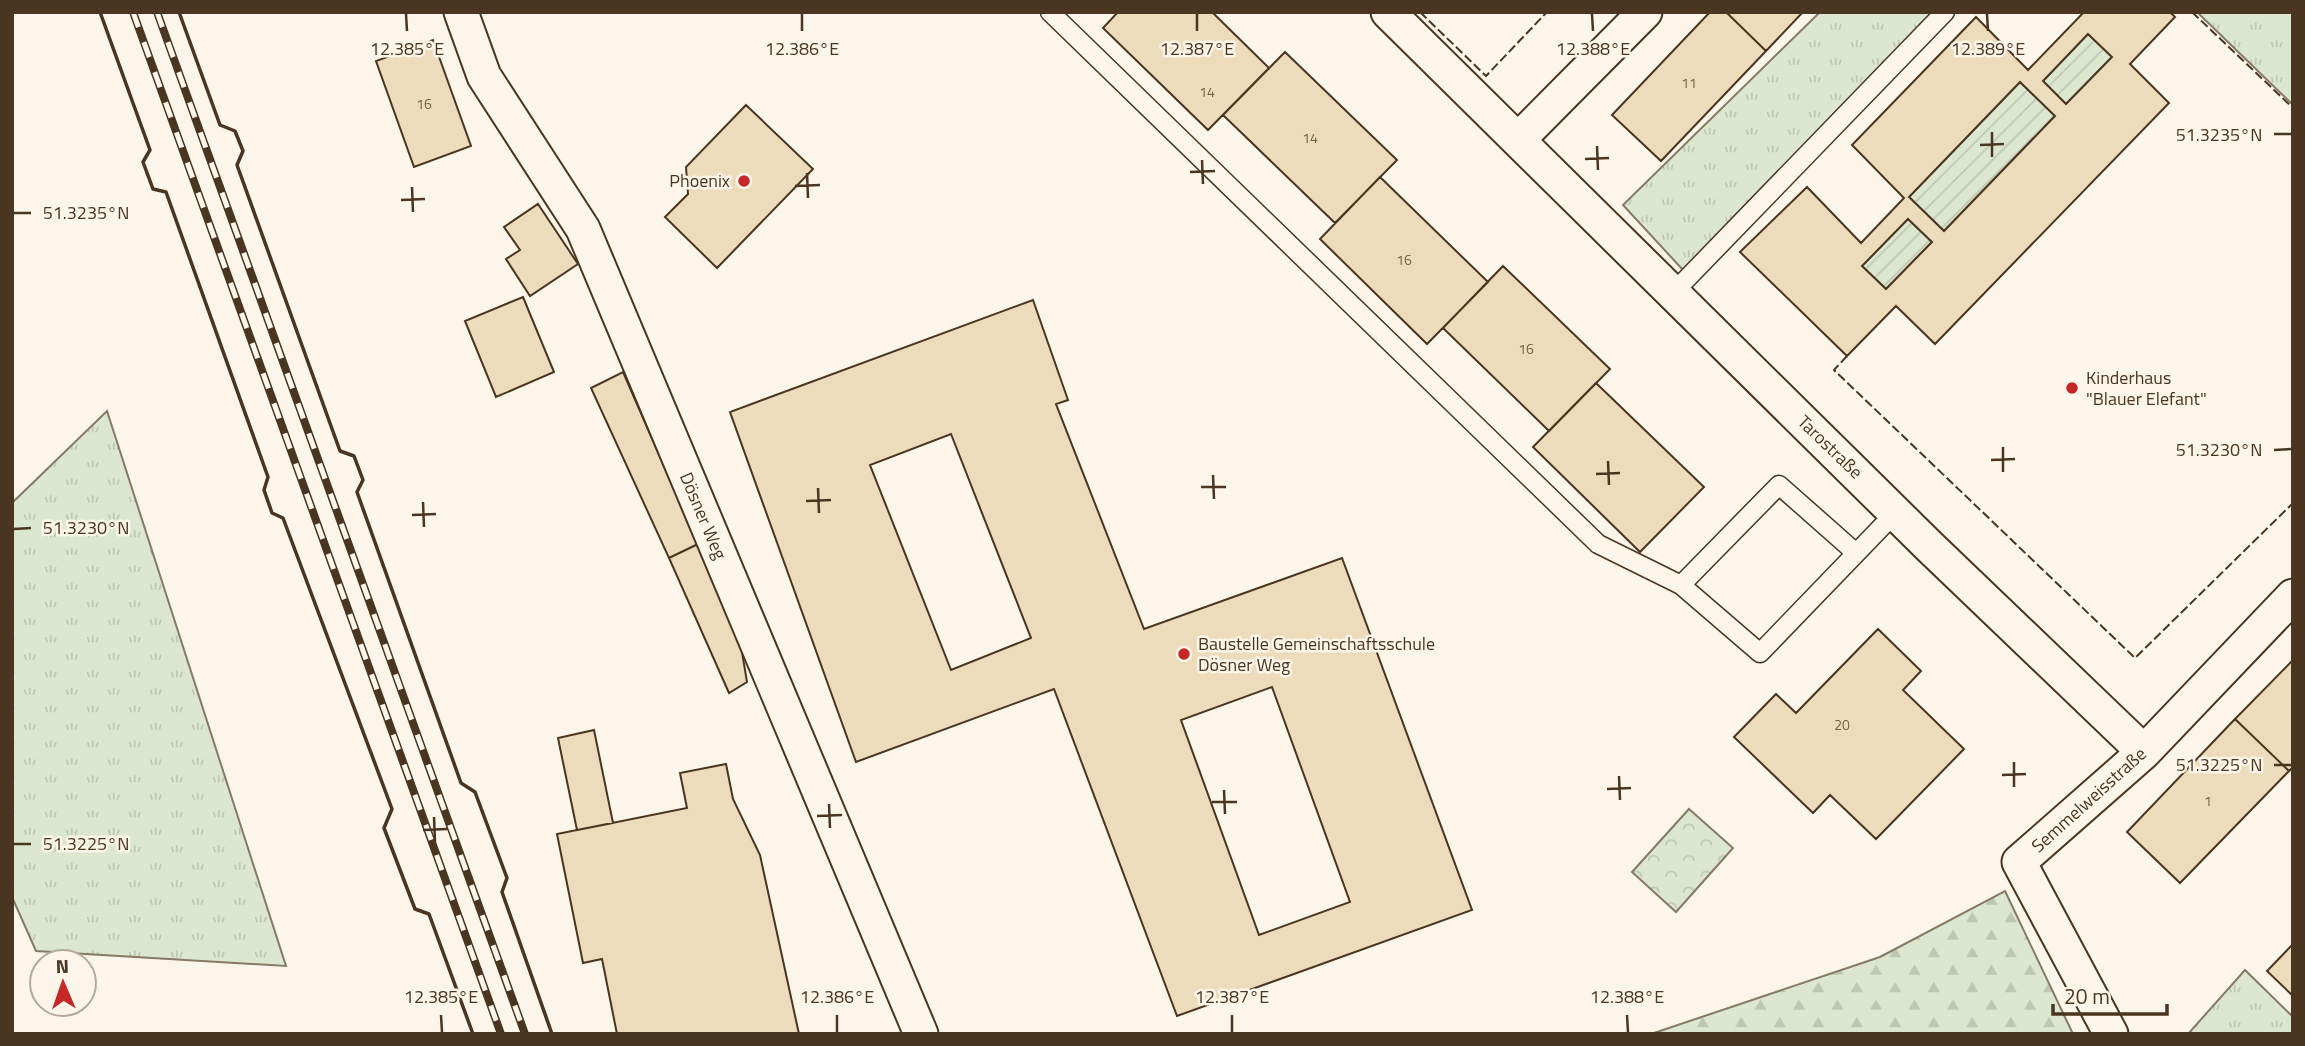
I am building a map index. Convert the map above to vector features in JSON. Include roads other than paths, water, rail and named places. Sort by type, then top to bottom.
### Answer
[{"type":"street","name":"Dösner Weg","points":[[461,12],[484,76],[583,229],[921,1034]]},
{"type":"street","name":"Tarostraße","points":[[1388,12],[1520,139],[1672,294],[2144,752]]},
{"type":"street","points":[[1520,139],[1646,12]]},
{"type":"street","name":"Semmelweisstraße","points":[[2111,1034],[2019,862],[2144,752],[2293,596]]},
{"type":"lane","points":[[1049,12],[1598,544],[1681,585],[1760,653],[1896,512]]},
{"type":"lane","points":[[1672,294],[1945,12]]},
{"type":"lane","points":[[1681,585],[1779,485],[1856,553]]},
{"type":"railway","points":[[133,12],[501,1034]]},
{"type":"railway","points":[[157,12],[525,1034]]},
{"type":"place","name":"Phoenix","points":[[744,181]]},
{"type":"place","name":"Kinderhaus \"Blauer Elefant\"","points":[[2072,388]]},
{"type":"place","name":"Baustelle Gemeinschaftsschule Dösner Weg","points":[[1184,654]]}]
